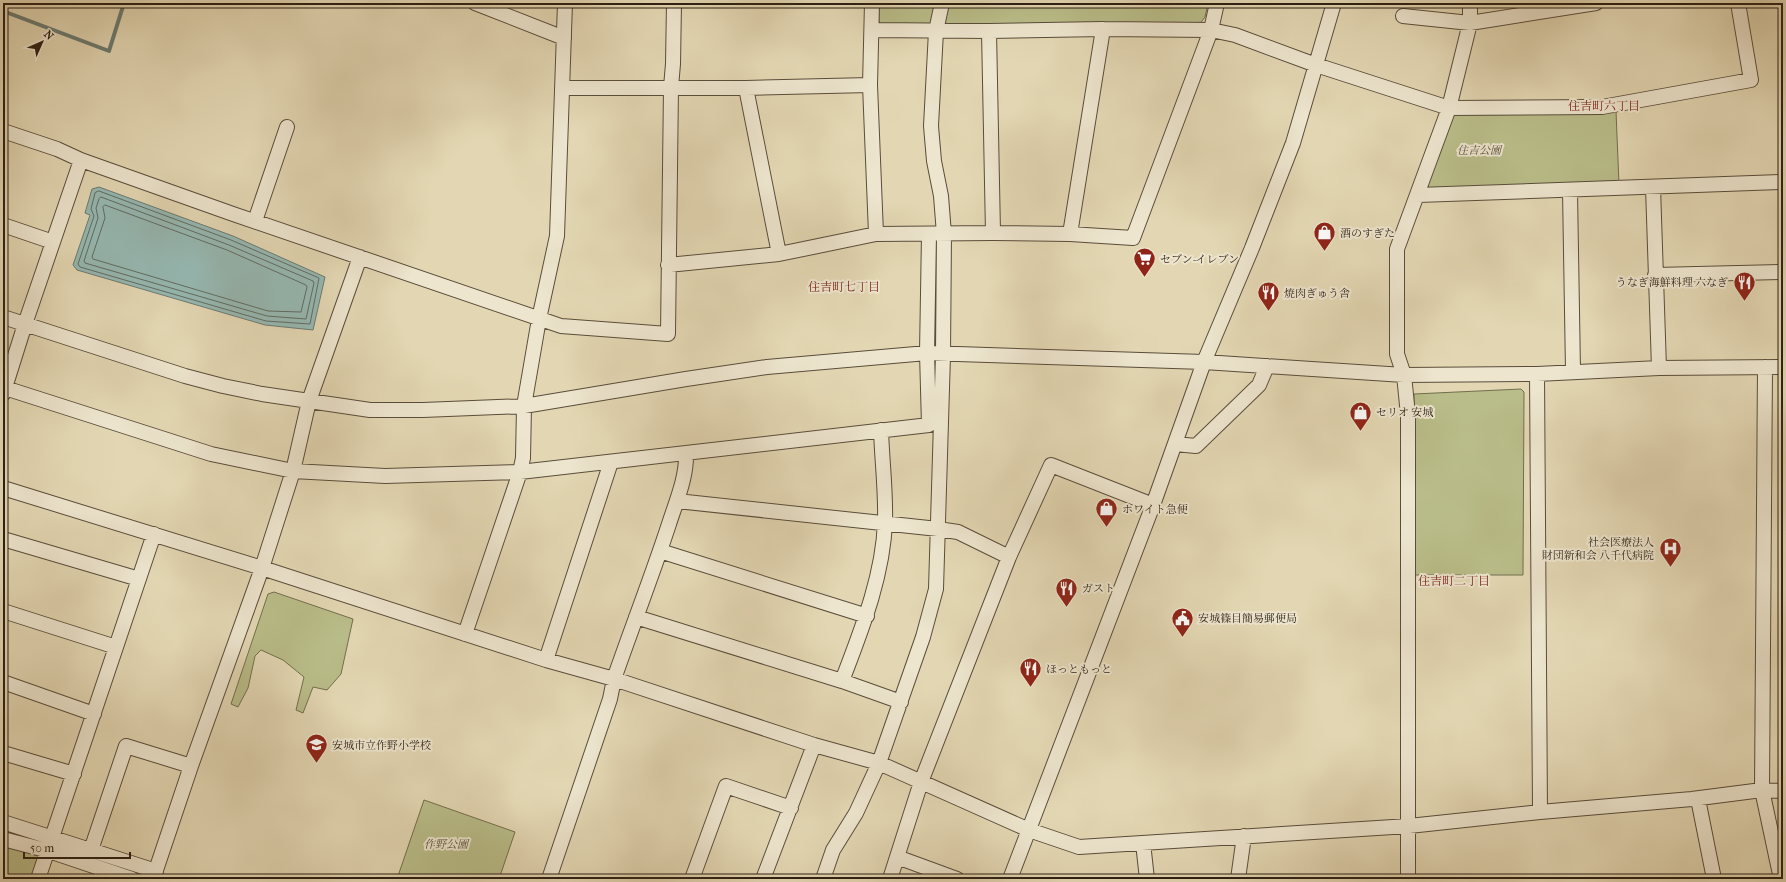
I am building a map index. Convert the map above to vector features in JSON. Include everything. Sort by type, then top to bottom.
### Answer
[{"type":"street","points":[[475,3],[564,38]]},
{"type":"street","points":[[465,634],[520,472],[523,458],[524,406],[539,319],[557,236],[564,3]]},
{"type":"street","points":[[3,131],[255,221],[561,326],[668,334],[671,87],[674,64],[674,3]]},
{"type":"street","points":[[872,3],[870,85],[876,234]]},
{"type":"street","points":[[823,879],[833,850],[856,813],[879,763],[923,637],[936,589],[943,355],[944,234],[941,196],[934,161],[931,126],[936,31],[942,3]]},
{"type":"street","points":[[668,264],[779,254],[876,234],[1070,234],[1133,238],[1211,30],[1218,3]]},
{"type":"street","points":[[1010,879],[1154,505],[1204,362],[1252,248],[1293,143],[1334,3]]},
{"type":"street","points":[[1408,879],[1408,415],[1404,375],[1397,354],[1397,249],[1418,195],[1448,108],[1470,23],[1470,3]]},
{"type":"street","points":[[1403,16],[1470,23],[1596,3]]},
{"type":"street","points":[[872,30],[1211,30],[1235,35],[1316,65],[1448,108],[1602,107],[1751,80],[1738,3]]},
{"type":"street","points":[[1070,234],[1103,29]]},
{"type":"street","points":[[989,31],[993,233]]},
{"type":"street","points":[[562,88],[746,88],[870,85]]},
{"type":"street","points":[[746,88],[779,254]]},
{"type":"street","points":[[255,221],[287,127]]},
{"type":"street","points":[[81,160],[25,324],[4,391],[211,454],[293,471],[385,476],[520,472],[929,424],[927,353],[929,234]]},
{"type":"street","points":[[1418,195],[1783,182]]},
{"type":"street","points":[[1653,187],[1659,368]]},
{"type":"street","points":[[1570,190],[1573,371]]},
{"type":"street","points":[[3,225],[53,242]]},
{"type":"street","points":[[3,839],[91,850],[154,875],[191,766],[262,568],[293,471],[309,401],[360,257]]},
{"type":"street","points":[[1655,275],[1783,272]]},
{"type":"street","points":[[3,317],[185,376],[262,394],[370,410],[524,406],[767,367],[927,353],[943,355],[1204,362],[1404,375],[1537,374],[1573,371],[1659,368],[1783,367]]},
{"type":"street","points":[[1175,444],[1196,446],[1259,385],[1267,366]]},
{"type":"street","points":[[1765,367],[1762,790],[1781,879]]},
{"type":"street","points":[[1537,374],[1540,812]]},
{"type":"street","points":[[842,681],[867,616],[879,563],[885,523],[881,430]]},
{"type":"street","points":[[549,879],[610,699],[614,679],[677,501],[687,464],[686,453]]},
{"type":"street","points":[[546,660],[611,462]]},
{"type":"street","points":[[890,879],[920,782],[1009,557],[1051,465],[1154,505]]},
{"type":"street","points":[[3,488],[262,568],[546,660],[614,679],[814,745],[879,763],[1029,830],[1079,847],[1409,826],[1540,812],[1698,798],[1762,790],[1783,791]]},
{"type":"street","points":[[677,501],[938,528],[958,532],[1009,557]]},
{"type":"street","points":[[38,879],[154,534]]},
{"type":"street","points":[[3,539],[139,579]]},
{"type":"street","points":[[660,551],[867,616]]},
{"type":"street","points":[[3,611],[116,647]]},
{"type":"street","points":[[636,617],[842,681],[901,702]]},
{"type":"street","points":[[3,682],[94,714]]},
{"type":"street","points":[[763,879],[814,745]]},
{"type":"street","points":[[91,850],[126,746],[191,766]]},
{"type":"street","points":[[3,752],[74,774]]},
{"type":"street","points":[[692,879],[726,786],[791,808]]},
{"type":"street","points":[[1698,798],[1714,879]]},
{"type":"street","points":[[3,822],[132,879]]},
{"type":"street","points":[[1238,879],[1244,836]]},
{"type":"street","points":[[1143,843],[1147,879]]},
{"type":"street","points":[[897,857],[957,879]]},
{"type":"green space","points":[[879,3],[1208,3],[1205,17],[1199,25],[881,24],[879,21]]},
{"type":"green space","name":"住吉公園","points":[[1616,111],[1619,184],[1424,191],[1452,112]]},
{"type":"green space","points":[[1521,389],[1524,392],[1523,575],[1414,575],[1414,394]]},
{"type":"green space","points":[[274,592],[353,619],[341,674],[327,690],[313,687],[303,713],[296,710],[304,677],[283,660],[261,650],[255,656],[248,688],[238,707],[231,704],[268,594]]},
{"type":"green space","name":"作野公園","points":[[424,800],[515,832],[499,879],[397,879]]},
{"type":"green space","points":[[3,830],[39,842],[42,845],[32,879],[3,879]]},
{"type":"water","points":[[99,187],[233,236],[325,277],[313,330],[265,325],[77,270],[73,265],[90,215],[85,213],[92,189]]},
{"type":"waterway","points":[[3,11],[109,51],[124,3]]},
{"type":"place","name":"酒のすぎた","points":[[1325,252]]},
{"type":"place","name":"セブン-イレブン","points":[[1144,278]]},
{"type":"place","name":"うなぎ海鮮料理 六なぎ","points":[[1744,302]]},
{"type":"place","name":"焼肉ぎゅう舎","points":[[1268,312]]},
{"type":"place","name":"セリオ 安城","points":[[1361,432]]},
{"type":"place","name":"ホワイト急便","points":[[1107,528]]},
{"type":"place","name":"社会医療法人 財団新和会 八千代病院","points":[[1670,568]]},
{"type":"place","name":"ガスト","points":[[1066,608]]},
{"type":"place","name":"安城篠目簡易郵便局","points":[[1183,638]]},
{"type":"place","name":"ほっともっと","points":[[1031,688]]},
{"type":"place","name":"安城市立作野小学校","points":[[317,764]]},
{"type":"district","name":"住吉町六丁目","points":[[1604,106]]},
{"type":"district","name":"住吉町七丁目","points":[[844,287]]},
{"type":"district","name":"住吉町二丁目","points":[[1454,581]]}]
